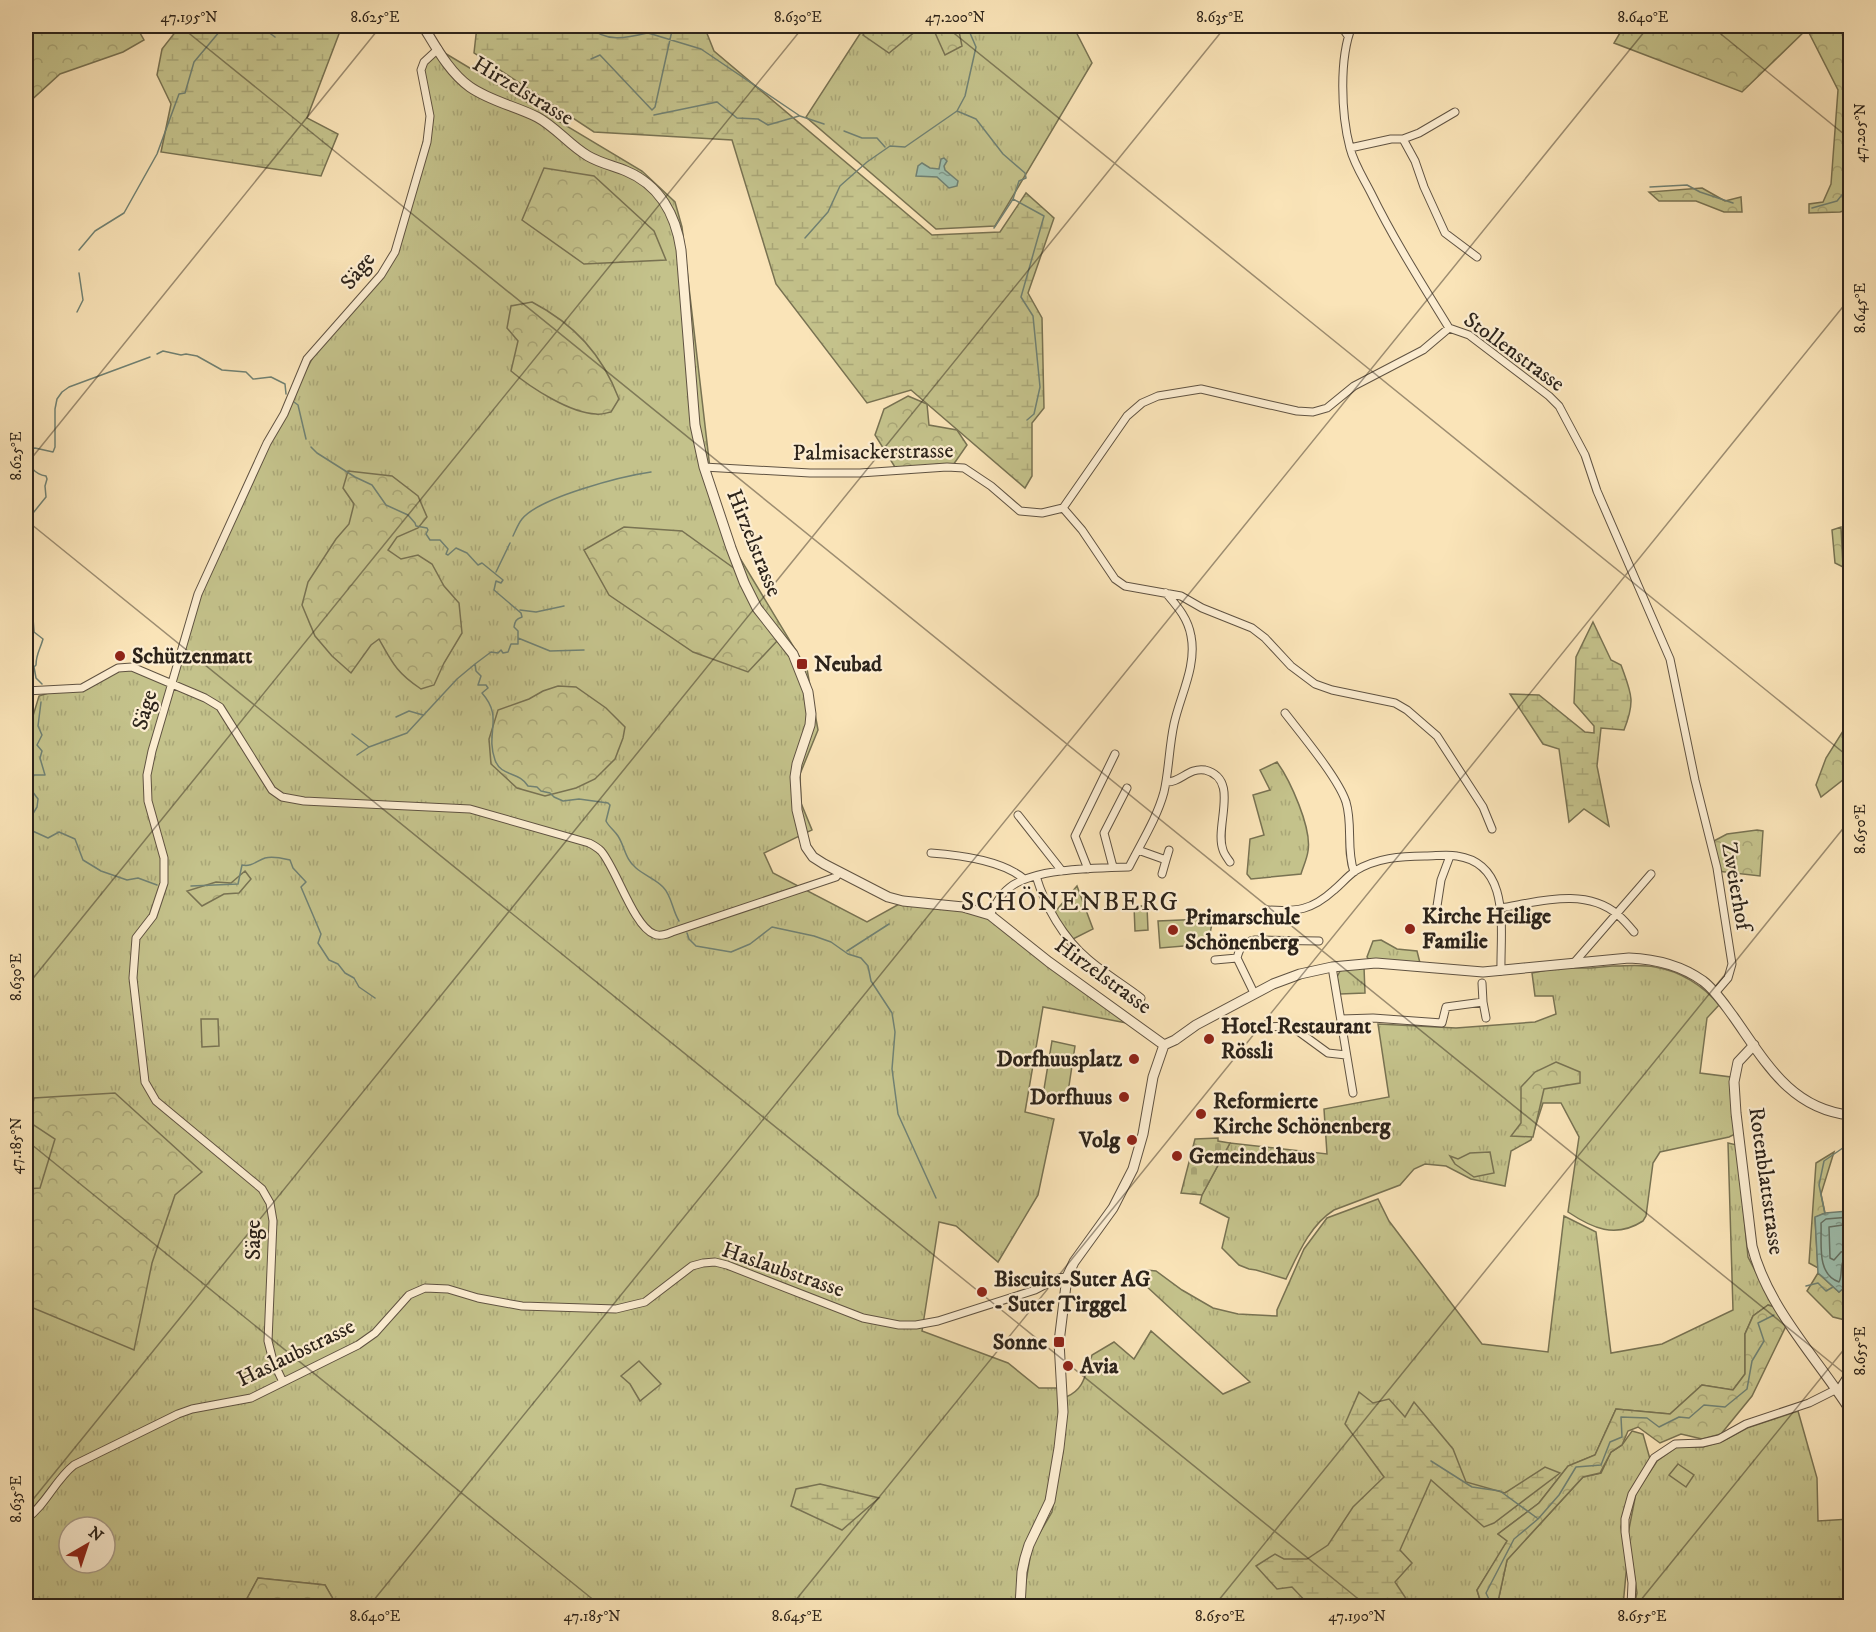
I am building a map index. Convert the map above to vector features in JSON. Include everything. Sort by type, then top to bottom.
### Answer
[{"type":"street","name":"Hirzelstrasse","points":[[423,26],[456,75],[470,87],[487,97],[537,117],[589,157],[638,178],[656,192],[666,205],[677,230],[681,250],[695,425],[704,467],[744,582],[757,608],[788,645],[805,681],[811,714],[808,734],[796,770],[795,786],[797,810],[810,853],[839,873],[888,897],[903,901],[963,907],[990,915],[1049,962],[1164,1045]]},
{"type":"street","points":[[1341,26],[1348,36]]},
{"type":"street","name":"Stollenstrasse","points":[[1352,26],[1348,36],[1344,64],[1350,148],[1389,230],[1449,328],[1469,335],[1549,396],[1559,406],[1573,430],[1670,659],[1695,780]]},
{"type":"street","name":"Säge","points":[[283,1382],[273,1361],[268,1341],[273,1221],[270,1203],[262,1189],[156,1101],[149,1093],[145,1082],[133,978],[136,938],[153,916],[164,883],[164,858],[148,801],[147,775],[198,594],[267,444],[284,414],[308,359],[381,275],[395,252],[427,142],[430,116],[421,70],[424,62],[438,49]]},
{"type":"street","points":[[1350,148],[1391,139],[1403,139],[1419,133],[1455,112]]},
{"type":"street","points":[[1403,139],[1415,161],[1445,233],[1477,257]]},
{"type":"street","points":[[1449,328],[1423,350],[1354,386],[1327,408],[1313,412],[1297,411],[1201,388],[1158,396],[1142,403],[1128,416],[1063,508],[1082,530],[1115,579],[1125,586],[1181,596],[1202,608],[1252,628],[1292,666],[1315,684],[1332,690],[1395,703],[1407,710],[1437,736],[1483,807],[1492,829]]},
{"type":"street","name":"Palmisackerstrasse","points":[[704,467],[850,473],[964,468],[991,486],[1020,511],[1042,513],[1063,508]]},
{"type":"street","points":[[990,915],[1007,889],[1024,879],[1062,871],[1129,867],[1158,809],[1166,783],[1174,723],[1192,654],[1191,636],[1186,619],[1166,593]]},
{"type":"street","points":[[26,691],[82,688],[118,668],[132,667],[205,698],[220,707],[272,790],[282,797],[303,801],[470,809],[589,843],[601,851],[636,914],[653,934],[662,935],[672,932],[836,877],[839,873]]},
{"type":"street","points":[[1286,713],[1334,780],[1345,800],[1350,819],[1349,854],[1354,872]]},
{"type":"street","points":[[1088,869],[1075,836],[1115,754]]},
{"type":"street","points":[[1166,783],[1194,770],[1205,770],[1214,774],[1221,781],[1224,790],[1221,836],[1223,850],[1230,862]]},
{"type":"street","name":"Zweierhof","points":[[1695,780],[1717,868],[1732,964],[1728,978],[1715,993]]},
{"type":"street","points":[[1113,867],[1104,833],[1127,788]]},
{"type":"street","points":[[1018,815],[1062,871]]},
{"type":"street","points":[[1138,850],[1166,860]]},
{"type":"street","points":[[1162,874],[1169,850]]},
{"type":"street","points":[[931,853],[952,854],[979,860],[1015,871],[1024,879]]},
{"type":"street","points":[[1268,910],[1287,912],[1308,908],[1321,902],[1354,872],[1377,861],[1401,856],[1457,856],[1475,861],[1489,871],[1498,890],[1501,971]]},
{"type":"street","points":[[1437,906],[1441,880],[1450,856]]},
{"type":"street","points":[[1573,964],[1651,874]]},
{"type":"street","points":[[1036,876],[1048,905],[1073,944],[1087,959],[1142,998]]},
{"type":"street","points":[[1500,909],[1560,899],[1584,900],[1601,905],[1617,914],[1634,932]]},
{"type":"street","points":[[1254,993],[1237,958],[1239,949],[1245,942],[1255,940],[1319,941]]},
{"type":"street","points":[[1215,960],[1237,958]]},
{"type":"street","points":[[1020,1606],[1025,1558],[1047,1509],[1054,1485],[1063,1412],[1059,1342],[1068,1277],[1074,1262],[1113,1208],[1133,1169],[1143,1134],[1153,1077],[1164,1045],[1254,993],[1300,974],[1332,967],[1376,963],[1463,972],[1501,971],[1629,958],[1656,960],[1697,978],[1715,993],[1777,1077],[1792,1092],[1822,1109],[1851,1115]]},
{"type":"street","points":[[1332,967],[1353,1093]]},
{"type":"street","points":[[1482,983],[1486,1018]]},
{"type":"street","points":[[1341,1019],[1373,1017],[1442,1023],[1446,1007],[1484,1002]]},
{"type":"street","points":[[1260,1027],[1291,1026],[1328,1053],[1346,1055]]},
{"type":"street","name":"Rotenblattstrasse","points":[[1754,1046],[1738,1062],[1734,1082],[1752,1246],[1757,1265],[1766,1286],[1851,1410]]},
{"type":"street","name":"Haslaubstrasse","points":[[26,1519],[35,1511],[62,1475],[80,1461],[178,1414],[240,1401],[283,1382],[369,1338],[409,1295],[425,1288],[448,1289],[477,1298],[522,1306],[616,1309],[645,1302],[692,1266],[715,1262],[863,1318],[891,1324],[916,1325],[938,1321],[1035,1290],[1061,1277],[1068,1277]]},
{"type":"street","points":[[1630,1606],[1632,1583],[1624,1532],[1625,1519],[1632,1494],[1654,1458],[1675,1444],[1702,1443],[1719,1438],[1746,1424],[1809,1403],[1837,1390],[1851,1372]]},
{"type":"green space","points":[[26,26],[136,26],[144,40],[123,52],[60,74],[26,105]]},
{"type":"green space","points":[[180,26],[342,26],[307,118],[338,134],[321,176],[161,152],[171,104],[157,75],[162,49]]},
{"type":"green space","points":[[477,26],[704,26],[714,51],[932,235],[1000,232],[1026,193],[1054,218],[1028,293],[1042,318],[1044,408],[1032,423],[1032,476],[1025,488],[911,390],[867,403],[776,284],[732,140],[594,132],[474,53]]},
{"type":"green space","points":[[865,26],[1073,26],[1092,63],[995,226],[936,229],[806,117]]},
{"type":"green space","points":[[869,26],[922,26],[889,53],[863,35]]},
{"type":"green space","points":[[932,26],[958,26],[962,46],[945,55]]},
{"type":"green space","points":[[1624,26],[1850,26],[1850,209],[1840,212],[1809,213],[1809,204],[1823,202],[1831,184],[1838,90],[1807,29],[1742,92],[1614,43]]},
{"type":"green space","points":[[438,49],[642,171],[675,202],[682,227],[711,477],[735,550],[807,669],[818,730],[800,774],[801,803],[812,830],[764,853],[773,873],[867,922],[901,903],[990,915],[1137,1025],[1043,1007],[1025,1112],[1054,1119],[1038,1195],[998,1262],[956,1226],[939,1222],[922,1331],[1008,1363],[1039,1388],[1059,1388],[1058,1428],[1049,1487],[1045,1502],[1027,1542],[1018,1606],[337,1606],[325,1585],[258,1578],[243,1606],[26,1606],[26,739],[39,696],[58,690],[82,688],[118,668],[132,667],[171,683],[198,594],[267,443],[320,344],[381,275],[395,252],[430,116],[421,70]]},
{"type":"green space","points":[[544,168],[594,176],[654,231],[666,260],[584,264],[522,220]]},
{"type":"green space","points":[[1702,188],[1725,201],[1741,197],[1742,212],[1724,212],[1696,201],[1659,201],[1649,192]]},
{"type":"green space","points":[[532,302],[574,330],[595,354],[619,399],[611,412],[586,413],[575,409],[540,392],[511,371],[518,341],[507,328],[511,306]]},
{"type":"green space","points":[[908,396],[927,404],[929,425],[957,430],[967,445],[951,468],[898,472],[875,435],[884,409]]},
{"type":"green space","points":[[348,471],[392,476],[418,496],[427,517],[418,528],[397,537],[388,550],[401,559],[418,555],[432,564],[444,586],[459,603],[462,633],[434,685],[421,689],[406,678],[392,662],[379,639],[371,645],[351,673],[315,636],[302,605],[308,582],[336,539],[349,524],[354,504],[343,488]]},
{"type":"green space","points":[[624,527],[682,531],[735,569],[778,640],[748,672],[693,652],[609,595],[584,550]]},
{"type":"green space","points":[[1841,527],[1843,567],[1835,563],[1832,530]]},
{"type":"green space","points":[[1593,622],[1611,660],[1621,665],[1631,697],[1630,711],[1624,730],[1601,728],[1597,766],[1609,826],[1584,809],[1569,822],[1559,749],[1543,744],[1510,694],[1539,695],[1585,732],[1594,733],[1594,726],[1574,703],[1576,657]]},
{"type":"green space","points":[[558,686],[576,687],[606,708],[625,727],[615,759],[595,779],[576,788],[545,796],[517,788],[491,764],[489,739],[498,710]]},
{"type":"green space","points":[[1843,731],[1850,732],[1850,760],[1844,779],[1821,797],[1816,785],[1826,758]]},
{"type":"green space","points":[[1277,762],[1294,792],[1303,817],[1307,830],[1307,854],[1301,874],[1251,879],[1247,874],[1250,839],[1264,835],[1253,795],[1270,790],[1260,770]]},
{"type":"green space","points":[[1763,831],[1760,876],[1717,871],[1712,842],[1727,834]]},
{"type":"green space","points":[[245,871],[251,879],[239,893],[224,894],[202,906],[187,891],[216,882],[231,883]]},
{"type":"green space","points":[[1077,886],[1093,929],[1073,939],[1054,913]]},
{"type":"green space","points":[[1134,906],[1147,906],[1148,930],[1135,931]]},
{"type":"green space","points":[[1214,913],[1208,944],[1160,948],[1158,921],[1205,919]]},
{"type":"green space","points":[[1381,940],[1397,949],[1417,951],[1420,963],[1369,960],[1367,957],[1373,941]]},
{"type":"green space","points":[[1644,966],[1664,969],[1691,980],[1706,992],[1719,1005],[1707,1018],[1700,1073],[1731,1077],[1735,1134],[1660,1152],[1653,1163],[1646,1216],[1643,1221],[1623,1229],[1604,1229],[1586,1223],[1568,1212],[1579,1137],[1561,1103],[1543,1103],[1531,1140],[1511,1151],[1505,1186],[1471,1179],[1446,1166],[1425,1164],[1414,1169],[1400,1185],[1334,1210],[1326,1216],[1311,1232],[1286,1279],[1239,1265],[1222,1248],[1229,1218],[1200,1203],[1230,1143],[1327,1154],[1324,1109],[1389,1097],[1378,1024],[1456,1028],[1535,1022],[1556,1014],[1553,996],[1535,996],[1532,973],[1557,968]]},
{"type":"green space","points":[[1364,967],[1365,993],[1340,994],[1337,977],[1340,971]]},
{"type":"green space","points":[[201,1019],[218,1019],[219,1046],[202,1047]]},
{"type":"green space","points":[[1052,1041],[1075,1046],[1067,1099],[1043,1095]]},
{"type":"green space","points":[[1556,1062],[1580,1072],[1580,1083],[1544,1089],[1533,1137],[1511,1136],[1521,1123],[1521,1087],[1535,1072]]},
{"type":"green space","points":[[115,1093],[202,1172],[175,1195],[152,1263],[134,1350],[26,1305],[26,1189],[40,1188],[55,1139],[29,1122],[34,1098]]},
{"type":"green space","points":[[1218,1138],[1218,1141],[1230,1143],[1202,1195],[1181,1193],[1195,1139]]},
{"type":"green space","points":[[1728,1143],[1737,1145],[1748,1257],[1771,1301],[1778,1308],[1768,1305],[1753,1316],[1745,1334],[1745,1374],[1733,1390],[1702,1385],[1670,1414],[1616,1409],[1595,1455],[1568,1466],[1539,1503],[1498,1534],[1508,1541],[1477,1590],[1482,1606],[1459,1602],[1458,1606],[1025,1606],[1025,1587],[1032,1546],[1052,1512],[1063,1451],[1066,1397],[1081,1385],[1092,1355],[1114,1342],[1134,1359],[1151,1331],[1223,1394],[1250,1382],[1144,1284],[1147,1270],[1156,1271],[1213,1308],[1238,1314],[1277,1316],[1277,1310],[1304,1249],[1327,1218],[1378,1199],[1389,1221],[1482,1344],[1548,1352],[1564,1216],[1596,1232],[1611,1353],[1662,1344],[1733,1310]]},
{"type":"green space","points":[[1490,1152],[1494,1173],[1474,1177],[1455,1164],[1450,1156],[1458,1159],[1470,1153]]},
{"type":"green space","points":[[1834,1152],[1821,1194],[1825,1213],[1815,1218],[1818,1268],[1809,1263],[1816,1163]]},
{"type":"green space","points":[[1818,1273],[1839,1292],[1845,1287],[1850,1299],[1850,1328],[1845,1320],[1833,1317],[1807,1291]]},
{"type":"green space","points":[[1768,1305],[1778,1308],[1787,1324],[1752,1396],[1721,1434],[1702,1439],[1681,1434],[1660,1443],[1638,1427],[1628,1431],[1622,1445],[1611,1452],[1600,1473],[1583,1477],[1507,1560],[1497,1606],[1482,1606],[1477,1590],[1507,1541],[1498,1534],[1539,1503],[1568,1466],[1595,1455],[1616,1409],[1670,1414],[1702,1385],[1733,1390],[1745,1374],[1745,1334],[1753,1316]]},
{"type":"green space","points":[[639,1361],[661,1384],[640,1401],[630,1384],[621,1376]]},
{"type":"green space","points":[[1359,1392],[1373,1403],[1389,1399],[1405,1417],[1414,1402],[1453,1449],[1466,1482],[1505,1493],[1545,1467],[1560,1473],[1494,1523],[1484,1527],[1431,1480],[1400,1550],[1412,1563],[1395,1582],[1411,1606],[1310,1606],[1292,1587],[1277,1589],[1256,1566],[1275,1554],[1284,1559],[1307,1559],[1328,1545],[1353,1507],[1384,1477],[1345,1424]]},
{"type":"green space","points":[[1798,1411],[1817,1478],[1818,1521],[1850,1519],[1850,1606],[1634,1606],[1637,1593],[1628,1534],[1636,1493],[1657,1461],[1677,1447],[1703,1447],[1723,1441],[1747,1428]]},
{"type":"green space","points":[[1632,1431],[1643,1434],[1650,1459],[1630,1491],[1621,1527],[1627,1563],[1623,1606],[1497,1606],[1507,1560],[1583,1477],[1601,1473],[1611,1452],[1622,1445]]},
{"type":"green space","points":[[1678,1464],[1694,1475],[1686,1487],[1669,1475]]},
{"type":"green space","points":[[820,1484],[879,1498],[842,1530],[791,1506],[796,1489]]},
{"type":"green space","points":[[258,1578],[325,1585],[337,1606],[243,1606]]},
{"type":"water","points":[[944,158],[947,161],[944,166],[945,170],[958,181],[957,186],[949,188],[937,177],[916,176],[918,166],[922,163],[930,168],[939,169],[941,159]]},
{"type":"water","points":[[1848,1211],[1847,1280],[1845,1287],[1839,1292],[1818,1273],[1815,1217],[1825,1213]]},
{"type":"waterway","points":[[79,250],[95,231],[124,213],[157,154],[179,94],[185,93],[194,62],[220,31],[229,26]]},
{"type":"waterway","points":[[260,26],[275,37]]},
{"type":"waterway","points":[[590,26],[602,35],[616,38],[647,33]]},
{"type":"waterway","points":[[625,26],[701,49],[800,116],[824,124]]},
{"type":"waterway","points":[[591,59],[600,55],[652,110],[655,107],[673,26]]},
{"type":"waterway","points":[[805,238],[828,212],[840,186],[867,162],[890,146],[905,147],[957,111],[965,96],[976,47],[967,26]]},
{"type":"waterway","points":[[654,115],[717,102],[737,118],[758,119],[768,125],[799,116]]},
{"type":"waterway","points":[[957,111],[976,119],[1003,154],[1025,173],[1026,178],[1019,181],[1013,199],[1044,216],[1021,297],[1033,316],[1040,387],[1034,414],[1027,420]]},
{"type":"waterway","points":[[844,131],[862,138],[877,138],[885,147]]},
{"type":"waterway","points":[[1650,187],[1687,185],[1733,203]]},
{"type":"waterway","points":[[1812,208],[1837,201],[1850,185]]},
{"type":"waterway","points":[[994,228],[1013,199]]},
{"type":"waterway","points":[[77,312],[83,300],[79,273]]},
{"type":"waterway","points":[[157,354],[163,351],[197,356],[222,370],[246,372],[253,379],[271,377],[285,384],[286,394]]},
{"type":"waterway","points":[[26,526],[29,518],[46,497],[47,479],[46,476],[38,474],[33,469],[27,456],[30,449],[35,448],[53,452],[55,409],[57,399],[62,392],[69,387],[150,357]]},
{"type":"waterway","points":[[294,402],[298,405],[306,439]]},
{"type":"waterway","points":[[311,447],[355,477],[372,485],[386,505],[408,515],[416,526],[427,528],[426,534],[430,540],[440,540],[448,549],[446,554],[448,555],[456,548],[467,553],[478,565],[482,563],[503,580],[501,583],[496,581],[494,590],[521,613],[522,617],[516,620],[514,627],[518,631],[518,644],[511,644],[508,652],[503,653],[501,650],[498,653],[491,652],[475,664],[476,671],[481,676],[478,685],[486,685],[488,688],[482,693],[492,710],[492,750],[495,760],[501,769],[520,778],[528,786],[537,787],[563,801],[579,799],[608,803],[610,805],[606,821],[618,836],[630,861],[666,891],[679,921]]},
{"type":"waterway","points":[[513,536],[522,519],[546,503],[603,483],[651,472]]},
{"type":"waterway","points":[[496,572],[510,543]]},
{"type":"waterway","points":[[26,577],[26,594]]},
{"type":"waterway","points":[[520,610],[536,612],[564,606]]},
{"type":"waterway","points":[[26,608],[33,618],[34,632],[43,639],[34,667],[36,678],[42,684]]},
{"type":"waterway","points":[[518,638],[550,651],[584,650]]},
{"type":"waterway","points":[[357,755],[369,747],[407,733],[457,679],[475,664]]},
{"type":"waterway","points":[[26,825],[37,807],[38,799],[29,787],[34,775],[45,775],[40,758],[42,751],[37,745],[42,735],[38,726],[41,702]]},
{"type":"waterway","points":[[396,717],[409,711],[423,715]]},
{"type":"waterway","points":[[352,734],[369,747]]},
{"type":"waterway","points":[[26,828],[48,838],[59,832],[75,839],[83,860],[101,871],[127,880],[138,878],[157,885]]},
{"type":"waterway","points":[[191,886],[238,884],[242,865],[268,857],[290,860],[293,868],[306,882],[301,887],[321,934],[318,943],[329,960],[338,964],[345,973],[354,978],[359,987],[375,998]]},
{"type":"waterway","points":[[847,951],[889,924]]},
{"type":"waterway","points":[[687,933],[696,946],[731,952],[750,944],[772,927],[814,936],[831,942],[848,954],[861,958],[868,966],[871,981],[892,1013],[895,1032],[892,1069],[898,1114],[936,1198]]},
{"type":"waterway","points":[[1825,1214],[1819,1185],[1824,1161],[1850,1143]]},
{"type":"waterway","points":[[1806,1286],[1818,1283],[1826,1291],[1833,1287]]},
{"type":"waterway","points":[[1492,1606],[1486,1593],[1514,1539],[1538,1519],[1559,1495],[1576,1467],[1601,1465],[1610,1442],[1622,1437],[1621,1417],[1647,1418],[1659,1427],[1679,1417],[1689,1418],[1704,1405],[1725,1407],[1747,1389],[1752,1361],[1764,1341],[1758,1323],[1774,1315]]},
{"type":"waterway","points":[[1431,1461],[1472,1487],[1500,1491],[1537,1518]]},
{"type":"place","name":"Schützenmatt","points":[[120,656]]},
{"type":"place","name":"Neubad","points":[[802,664]]},
{"type":"place","name":"Kirche Heilige Familie","points":[[1410,929]]},
{"type":"place","name":"Primarschule Schönenberg","points":[[1173,930]]},
{"type":"place","name":"Hotel Restaurant Rössli","points":[[1209,1039]]},
{"type":"place","name":"Dorfhuusplatz","points":[[1134,1059]]},
{"type":"place","name":"Dorfhuus","points":[[1124,1097]]},
{"type":"place","name":"Reformierte Kirche Schönenberg","points":[[1201,1114]]},
{"type":"place","name":"Volg","points":[[1132,1140]]},
{"type":"place","name":"Gemeindehaus","points":[[1177,1156]]},
{"type":"place","name":"Biscuits-Suter AG - Suter Tirggel","points":[[982,1292]]},
{"type":"place","name":"Sonne","points":[[1059,1342]]},
{"type":"place","name":"Avia","points":[[1068,1366]]},
{"type":"district","name":"SCHÖNENBERG","points":[[1070,902]]}]
